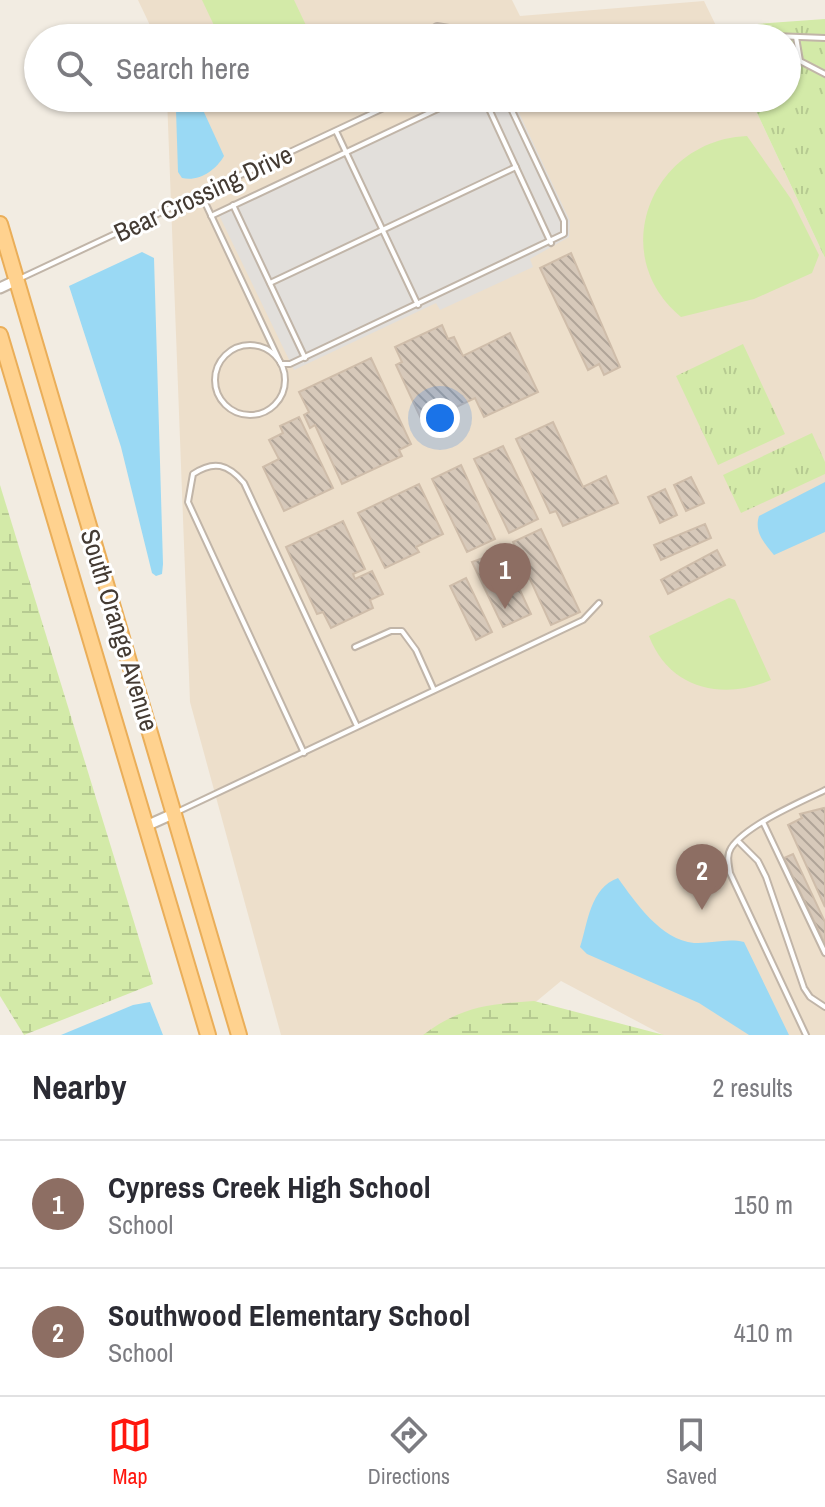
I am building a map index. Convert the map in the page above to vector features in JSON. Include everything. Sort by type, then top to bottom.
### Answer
[{"type":"main road","name":"South Orange Avenue","points":[[0,224],[239,1035]]},
{"type":"main road","name":"South Orange Avenue","points":[[0,335],[208,1035]]},
{"type":"street","name":"Bear Crossing Drive","points":[[0,288],[17,280]]},
{"type":"street","points":[[146,826],[175,813]]},
{"type":"lane","points":[[801,37],[825,38]]},
{"type":"lane","points":[[801,62],[825,74]]},
{"type":"lane","name":"Bear Crossing Drive","points":[[17,280],[376,112]]},
{"type":"lane","points":[[211,216],[431,112]]},
{"type":"lane","points":[[490,112],[551,243]]},
{"type":"lane","points":[[281,364],[305,358],[551,243],[564,234],[565,226],[512,112]]},
{"type":"lane","points":[[336,131],[418,305]]},
{"type":"lane","points":[[270,283],[516,167]]},
{"type":"lane","points":[[201,194],[281,364],[285,384],[269,410],[249,415],[238,413],[219,398],[214,375],[218,364],[235,348],[259,346],[268,350],[281,364]]},
{"type":"lane","points":[[233,205],[305,358]]},
{"type":"lane","points":[[304,753],[188,502],[193,474],[205,466],[221,464],[234,471],[244,483],[357,726]]},
{"type":"lane","points":[[175,813],[583,620],[599,603]]},
{"type":"lane","points":[[355,647],[391,631],[402,631],[416,650],[434,690]]},
{"type":"lane","points":[[806,1035],[730,873],[728,858],[732,846],[763,822],[825,790]]},
{"type":"lane","points":[[763,822],[825,953]]},
{"type":"lane","points":[[738,841],[758,861],[766,877],[804,988],[810,997],[825,1007]]},
{"type":"shaded area","points":[[138,0],[512,0],[520,16],[704,1],[715,24],[149,24]]},
{"type":"shaded area","points":[[168,112],[757,112],[825,258],[825,1035],[663,1035],[561,981],[496,1035],[281,1035],[190,702]]},
{"type":"shaded area","points":[[429,112],[519,112],[570,221],[569,237],[530,259],[533,267],[440,310],[436,303],[294,370],[217,211]]},
{"type":"green space","points":[[202,0],[294,0],[305,24],[213,24]]},
{"type":"green space","points":[[825,19],[825,258],[757,112],[801,112],[801,24],[757,24]]},
{"type":"green space","points":[[747,136],[791,199],[819,255],[812,273],[754,299],[681,317],[658,291],[646,263],[643,233],[650,204],[664,178],[686,157],[714,142]]},
{"type":"green space","points":[[743,344],[785,434],[718,465],[676,376]]},
{"type":"green space","points":[[812,433],[825,462],[825,474],[741,513],[723,475]]},
{"type":"green space","points":[[0,485],[153,984],[24,1035],[0,996]]},
{"type":"green space","points":[[729,598],[735,600],[771,680],[753,686],[717,689],[684,679],[658,654],[649,636]]},
{"type":"green space","points":[[534,1001],[664,1035],[423,1035],[450,1018],[476,1009]]},
{"type":"water","points":[[176,112],[204,112],[224,156],[212,170],[201,176],[182,178],[178,172]]},
{"type":"water","points":[[142,252],[154,258],[163,564],[162,574],[156,576],[152,573],[121,447],[69,286]]},
{"type":"water","points":[[825,482],[825,532],[774,555],[759,532],[759,516]]},
{"type":"water","points":[[618,878],[650,918],[671,935],[694,943],[744,942],[789,1035],[749,1035],[699,1003],[587,954],[580,947],[592,907],[601,889]]},
{"type":"water","points":[[150,1002],[163,1035],[61,1035],[133,1005]]},
{"type":"building","points":[[571,253],[620,367],[604,375],[599,364],[588,370],[540,268]]},
{"type":"building","points":[[442,325],[448,339],[454,337],[463,356],[510,333],[538,392],[484,417],[475,398],[423,423],[396,365],[402,362],[395,347]]},
{"type":"building","points":[[371,358],[411,444],[399,450],[402,456],[342,484],[315,425],[310,428],[304,415],[309,412],[299,392]]},
{"type":"building","points":[[299,417],[333,488],[284,511],[263,467],[279,459],[269,440],[283,433],[280,426]]},
{"type":"building","points":[[553,422],[583,487],[606,476],[618,503],[563,526],[556,511],[550,513],[516,439]]},
{"type":"building","points":[[503,446],[538,519],[509,533],[474,459]]},
{"type":"building","points":[[461,465],[495,539],[467,552],[432,479]]},
{"type":"building","points":[[691,477],[704,503],[686,511],[674,485]]},
{"type":"building","points":[[419,484],[443,534],[416,547],[419,552],[385,568],[358,513]]},
{"type":"building","points":[[665,489],[677,515],[660,523],[648,497]]},
{"type":"building","points":[[343,521],[365,569],[353,574],[355,579],[372,571],[383,594],[370,600],[373,608],[331,628],[323,612],[317,614],[286,547]]},
{"type":"building","points":[[705,524],[711,538],[661,560],[654,545]]},
{"type":"building","points":[[541,529],[580,612],[551,625],[513,542]]},
{"type":"building","points":[[717,550],[725,565],[668,594],[661,580]]},
{"type":"building","points":[[502,551],[531,614],[503,627],[472,562]]},
{"type":"building","points":[[466,578],[492,632],[476,640],[450,586]]},
{"type":"building","points":[[824,808],[825,907],[788,825],[802,818],[800,814]]},
{"type":"building","points":[[793,854],[825,922],[825,944],[784,858]]},
{"type":"place","name":"Cypress Creek High School","points":[[505,609]]},
{"type":"place","name":"Southwood Elementary School","points":[[702,910]]}]
